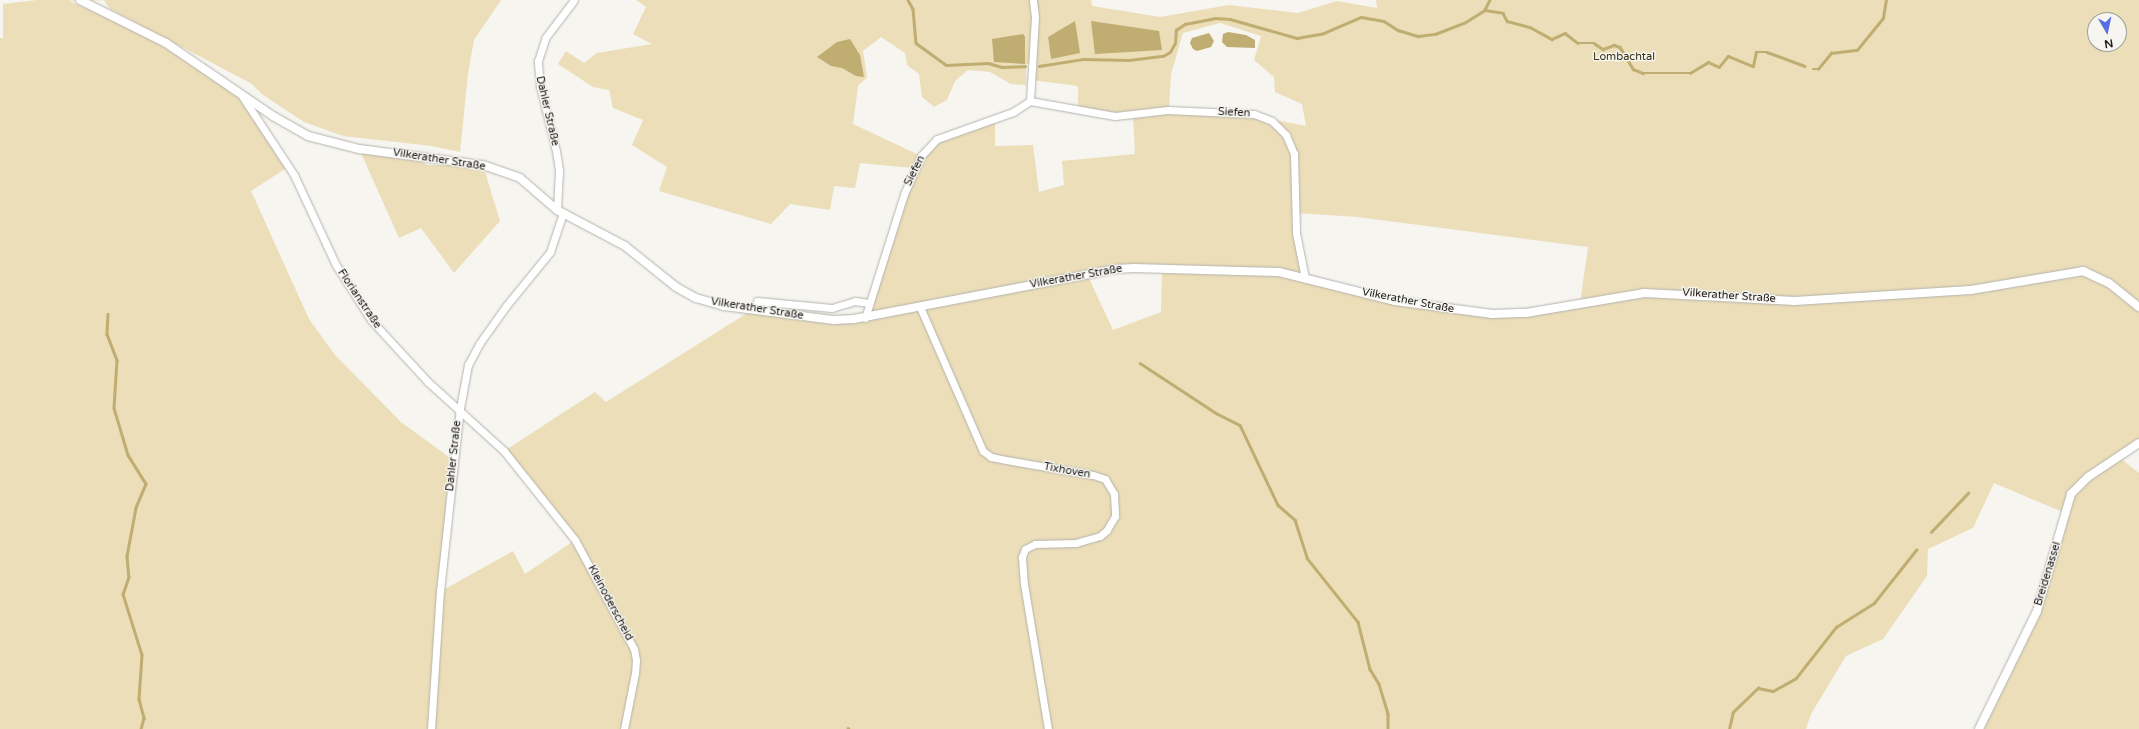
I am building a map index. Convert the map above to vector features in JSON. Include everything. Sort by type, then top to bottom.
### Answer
[{"type":"street","name":"Vilkerather Straße","points":[[80,0],[151,34],[240,92],[273,116],[308,136],[359,149],[482,165],[520,178],[560,211],[625,246],[676,287],[708,302],[813,318],[844,320],[865,318],[1115,269],[1262,270],[1305,278],[1395,301],[1492,314],[1526,314],[1644,292],[1795,301],[1970,290],[2083,271],[2109,282],[2139,308]]},
{"type":"street","name":"Dahler Straße","points":[[431,729],[440,591],[460,408],[472,358],[506,306],[550,252],[560,211],[559,170],[556,151],[540,86],[538,61],[546,37],[574,0]]},
{"type":"street","points":[[1030,101],[1035,18],[1033,0]]},
{"type":"street","name":"Florianstraße","points":[[240,92],[294,175],[336,265],[371,320],[428,382],[460,408],[504,451],[538,491]]},
{"type":"street","name":"Siefen","points":[[865,318],[868,303],[908,181],[921,156],[937,139],[1013,112],[1030,101],[1115,116],[1168,110],[1254,114],[1272,121],[1286,135],[1294,154],[1296,233],[1305,278]]},
{"type":"street","points":[[761,299],[832,308],[855,301],[868,303]]},
{"type":"street","name":"Tixhoven","points":[[920,307],[984,451],[991,457],[1093,475],[1105,479],[1114,494],[1115,516],[1107,530],[1100,536],[1085,542],[1044,543],[1029,546],[1022,557],[1024,584],[1048,729]]},
{"type":"street","name":"Breidenassel","points":[[1979,729],[2037,611],[2070,494],[2088,477],[2139,443]]},
{"type":"street","name":"Kleinoderscheid","points":[[538,491],[575,540],[634,649],[636,660],[635,673],[624,729]]},
{"type":"green space","name":"Lombachtal","points":[[37,0],[67,0],[148,37],[221,84],[233,95],[240,92],[288,167],[251,191],[309,319],[335,355],[401,422],[449,457],[432,716],[445,589],[513,551],[525,574],[575,540],[504,451],[595,392],[606,402],[752,310],[793,316],[865,318],[913,168],[860,163],[855,188],[834,186],[830,210],[790,204],[771,224],[659,191],[667,167],[632,145],[643,120],[613,108],[609,90],[593,87],[558,64],[566,51],[584,63],[597,53],[652,44],[633,34],[646,7],[636,0],[1091,0],[1092,6],[1160,17],[1229,5],[1298,13],[1337,1],[1377,8],[1376,0],[2139,0],[2139,443],[2120,458],[2139,473],[2139,729],[1979,729],[2037,611],[2065,513],[1994,483],[1973,528],[1928,549],[1927,576],[1883,639],[1846,656],[1811,714],[1806,729],[0,729],[0,38],[3,38],[3,4]],"holes":[[[1220,23],[1261,36],[1254,60],[1274,77],[1275,92],[1302,104],[1306,126],[1239,113],[1169,110],[1171,74],[1183,33]],[[881,37],[905,53],[907,65],[919,74],[922,97],[934,107],[947,100],[955,81],[968,70],[990,72],[1011,84],[1026,85],[1026,64],[1032,64],[1031,80],[1078,86],[1078,111],[1133,115],[1135,154],[1062,161],[1064,185],[1039,192],[1033,145],[995,146],[995,118],[931,144],[921,156],[853,124],[858,86],[867,77],[863,51]],[[1048,37],[1071,54],[1051,59]],[[1296,213],[1358,217],[1588,247],[1580,303],[1526,313],[1395,301],[1305,278]],[[1162,268],[1161,312],[1113,330],[1087,274]]]},
{"type":"green space","points":[[104,0],[501,0],[474,40],[468,73],[460,152],[432,146],[343,136],[304,122],[263,95],[252,84],[110,9]]},
{"type":"green space","points":[[361,153],[409,157],[428,165],[462,165],[485,172],[500,221],[454,273],[421,228],[399,238]]},
{"type":"shaded area","points":[[1075,21],[1080,53],[1051,59],[1048,37]]},
{"type":"shaded area","points":[[1091,21],[1159,31],[1162,50],[1095,54]]},
{"type":"shaded area","points":[[1228,32],[1246,35],[1255,40],[1255,48],[1227,47],[1222,42],[1223,34]]},
{"type":"shaded area","points":[[1209,33],[1214,41],[1211,47],[1197,51],[1193,49],[1190,43],[1192,38]]},
{"type":"shaded area","points":[[1023,34],[1025,37],[1025,64],[994,62],[992,39]]},
{"type":"shaded area","points":[[850,39],[860,55],[864,77],[856,76],[842,68],[831,66],[817,57],[837,42]]},
{"type":"waterway","points":[[908,0],[913,9],[916,43],[946,65],[988,63],[1002,67],[1025,66]]},
{"type":"waterway","points":[[1490,0],[1485,10],[1503,13],[1507,21],[1530,27],[1552,39],[1565,33],[1578,43],[1594,43],[1603,49],[1614,45],[1620,47],[1633,69],[1643,73],[1690,73],[1708,62],[1719,67],[1728,56],[1753,66],[1756,52],[1767,52],[1805,66]]},
{"type":"waterway","points":[[1813,69],[1818,69],[1831,53],[1857,50],[1883,18],[1886,0]]},
{"type":"waterway","points":[[1039,66],[1083,59],[1129,60],[1163,56],[1170,52],[1175,43],[1176,30],[1185,24],[1215,18],[1230,19],[1297,38],[1324,33],[1361,17],[1384,21],[1398,30],[1418,36],[1435,34],[1464,23],[1485,10]]},
{"type":"waterway","points":[[108,314],[107,334],[117,360],[114,408],[128,455],[146,484],[136,508],[127,556],[129,577],[123,594],[142,655],[139,699],[144,718],[141,729]]},
{"type":"waterway","points":[[1140,363],[1216,413],[1240,425],[1278,505],[1295,520],[1307,558],[1358,622],[1370,669],[1379,684],[1388,714],[1388,729]]},
{"type":"waterway","points":[[1931,532],[1968,493]]},
{"type":"waterway","points":[[1729,729],[1733,712],[1758,688],[1773,691],[1796,678],[1836,627],[1874,603],[1916,550]]}]
